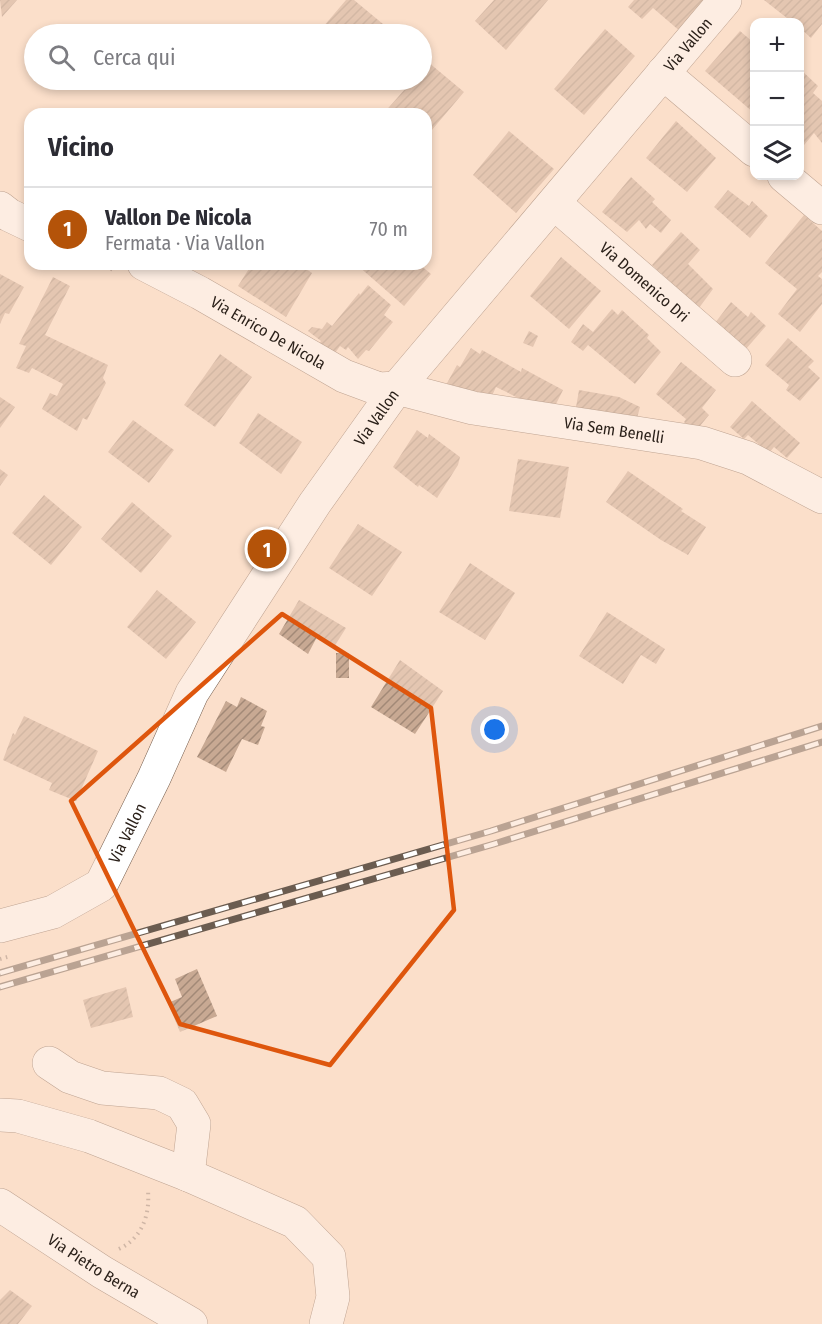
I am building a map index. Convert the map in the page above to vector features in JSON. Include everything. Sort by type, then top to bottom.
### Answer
[{"type":"street","name":"Via Vallon","points":[[0,926],[53,912],[101,885],[154,778],[192,693],[315,503],[398,388],[725,0]]},
{"type":"street","points":[[663,73],[750,147]]},
{"type":"street","points":[[789,180],[822,208]]},
{"type":"street","name":"Via Domenico Dri","points":[[554,203],[735,360]]},
{"type":"street","points":[[0,208],[24,222]]},
{"type":"street","name":"Via Enrico De Nicola","points":[[156,270],[344,376],[379,389],[398,388]]},
{"type":"street","name":"Via Sem Benelli","points":[[398,388],[473,408],[702,443],[748,458],[822,497]]},
{"type":"street","points":[[49,1063],[70,1077],[102,1089],[159,1093],[182,1104],[194,1124],[188,1175]]},
{"type":"street","points":[[0,1115],[18,1116],[89,1137],[188,1175],[295,1222],[329,1257],[329,1310],[305,1324]]},
{"type":"street","name":"Via Pietro Berna","points":[[0,1205],[102,1272],[191,1324]]},
{"type":"path","points":[[115,1251],[130,1244],[139,1233],[147,1215],[148,1191],[142,1186]]},
{"type":"highlighted area","points":[[282,614],[431,708],[454,910],[330,1065],[180,1024],[71,801]]},
{"type":"building","points":[[0,0],[17,0],[2,17]]},
{"type":"building","points":[[346,0],[354,0],[383,24],[326,24]]},
{"type":"building","points":[[494,0],[548,0],[506,50],[475,21]]},
{"type":"building","points":[[634,0],[709,0],[681,32],[653,8],[642,19],[628,7]]},
{"type":"building","points":[[764,0],[822,0],[822,24],[811,38],[804,32],[804,18],[787,18]]},
{"type":"building","points":[[605,29],[635,56],[584,115],[554,89]]},
{"type":"building","points":[[740,31],[750,40],[750,110],[705,71]]},
{"type":"building","points":[[432,65],[464,92],[432,130],[432,108],[388,108],[404,90],[432,90]]},
{"type":"building","points":[[804,73],[818,86],[813,93],[822,101],[822,143],[814,133],[804,145]]},
{"type":"building","points":[[676,121],[716,158],[687,192],[646,158]]},
{"type":"building","points":[[509,131],[554,169],[516,213],[473,175]]},
{"type":"building","points":[[631,177],[655,199],[652,202],[671,220],[661,233],[650,224],[646,229],[639,220],[627,232],[602,212]]},
{"type":"building","points":[[728,190],[749,206],[752,201],[768,216],[750,238],[714,207]]},
{"type":"building","points":[[804,215],[822,231],[822,272],[818,276],[822,279],[822,304],[800,332],[778,314],[797,289],[765,263]]},
{"type":"building","points":[[681,232],[700,250],[688,264],[713,289],[699,308],[652,265]]},
{"type":"building","points":[[561,257],[601,291],[569,329],[530,296]]},
{"type":"building","points":[[248,270],[308,270],[312,273],[286,317],[238,286]]},
{"type":"building","points":[[363,270],[426,270],[431,274],[404,306]]},
{"type":"building","points":[[0,274],[24,287],[9,314],[5,313],[0,324]]},
{"type":"building","points":[[53,277],[70,286],[45,335],[108,365],[103,378],[106,383],[87,420],[83,418],[77,431],[42,409],[50,393],[57,396],[63,384],[32,368],[29,373],[16,368],[26,346],[19,344]]},
{"type":"building","points":[[368,285],[391,305],[384,315],[393,322],[369,351],[366,350],[358,359],[348,347],[346,350],[340,346],[333,356],[319,344],[321,341],[308,331],[312,327],[322,329],[327,322],[332,326]]},
{"type":"building","points":[[731,302],[748,317],[751,312],[766,326],[746,349],[715,323]]},
{"type":"building","points":[[612,309],[618,315],[622,310],[649,335],[647,338],[661,352],[635,384],[588,345],[583,351],[571,342],[583,324],[593,332]]},
{"type":"building","points":[[529,331],[538,336],[533,347],[523,343]]},
{"type":"building","points":[[788,338],[814,361],[808,367],[820,378],[800,401],[786,390],[789,385],[765,365]]},
{"type":"building","points":[[471,348],[480,354],[482,350],[521,372],[522,368],[563,390],[551,414],[496,387],[490,400],[446,385],[457,365],[460,367]]},
{"type":"building","points":[[220,354],[252,377],[215,427],[184,405]]},
{"type":"building","points":[[681,362],[716,390],[702,408],[709,415],[695,432],[684,422],[686,419],[656,394]]},
{"type":"building","points":[[579,390],[619,397],[640,407],[636,422],[575,413]]},
{"type":"building","points":[[0,397],[15,407],[0,428]]},
{"type":"building","points":[[752,401],[800,443],[787,458],[774,447],[769,453],[748,435],[744,439],[730,427]]},
{"type":"building","points":[[258,413],[302,442],[281,474],[239,443]]},
{"type":"building","points":[[133,420],[174,450],[149,483],[108,452]]},
{"type":"building","points":[[417,430],[428,438],[429,434],[460,457],[458,465],[437,498],[419,485],[418,487],[393,467]]},
{"type":"building","points":[[518,459],[569,467],[560,518],[509,511]]},
{"type":"building","points":[[0,469],[8,475],[0,486]]},
{"type":"building","points":[[628,471],[706,527],[688,555],[661,540],[606,502]]},
{"type":"building","points":[[44,495],[82,527],[51,565],[12,533]]},
{"type":"building","points":[[132,502],[172,536],[141,573],[101,539]]},
{"type":"building","points":[[358,524],[402,552],[372,596],[329,568]]},
{"type":"building","points":[[470,563],[515,593],[485,640],[439,612]]},
{"type":"building","points":[[157,590],[196,622],[166,659],[127,627]]},
{"type":"building","points":[[299,600],[346,628],[334,647],[318,635],[308,654],[279,634]]},
{"type":"building","points":[[607,612],[665,649],[656,664],[641,655],[623,684],[579,656]]},
{"type":"building","points":[[336,653],[349,653],[349,678],[336,678]]},
{"type":"building","points":[[400,660],[443,691],[415,734],[371,707]]},
{"type":"building","points":[[241,697],[267,711],[261,726],[265,727],[258,745],[242,739],[226,772],[197,757],[226,701],[237,707]]},
{"type":"building","points":[[24,716],[98,751],[76,801],[49,790],[52,783],[3,760],[13,733],[15,735]]},
{"type":"building","points":[[197,969],[217,1016],[180,1032],[168,1003],[182,997],[175,979]]},
{"type":"building","points":[[126,987],[133,1017],[91,1028],[83,1000]]},
{"type":"building","points":[[10,1290],[32,1306],[18,1324],[0,1324],[0,1300]]},
{"type":"railway","points":[[0,973],[491,831],[822,726]]},
{"type":"railway","points":[[0,987],[494,844],[822,742]]},
{"type":"place","name":"Vallon De Nicola","points":[[267,549]]}]
